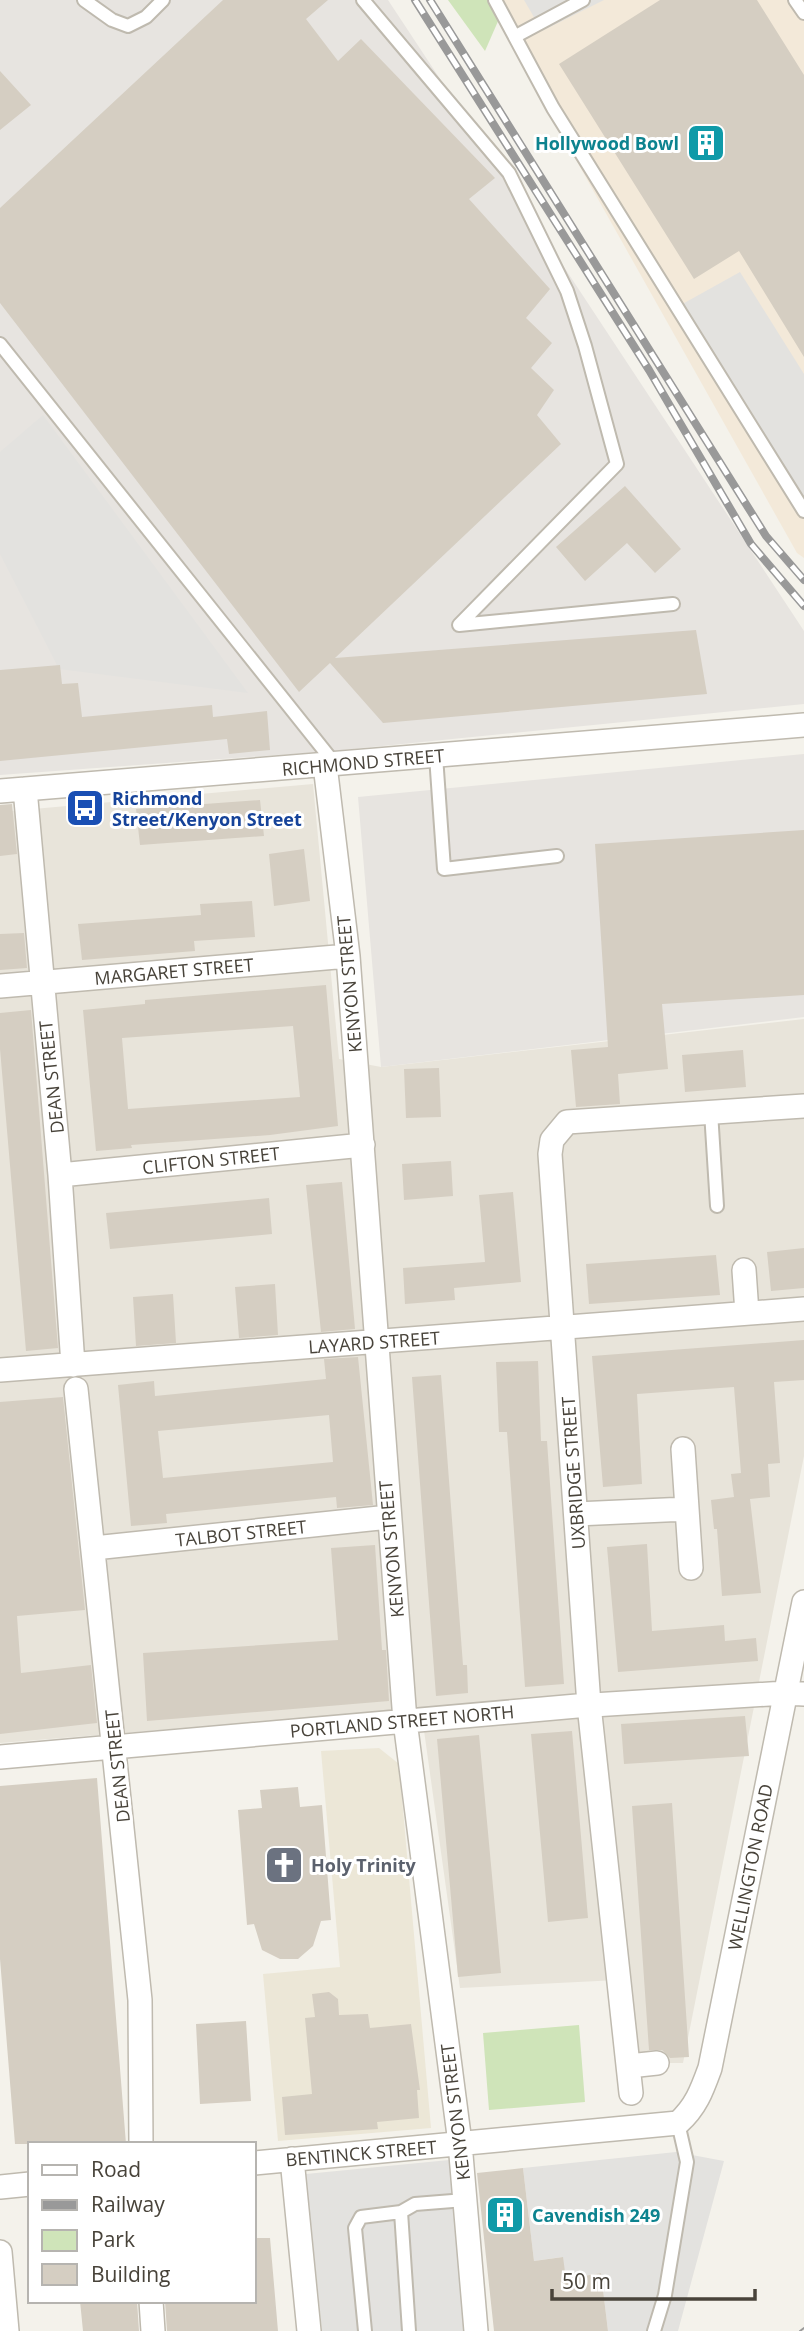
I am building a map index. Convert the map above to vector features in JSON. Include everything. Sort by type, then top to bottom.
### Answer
[{"type":"street","name":"RICHMOND STREET","points":[[0,791],[804,725]]},
{"type":"street","name":"KENYON STREET","points":[[330,764],[363,1145],[375,1342],[405,1721],[460,2143],[476,2331]]},
{"type":"street","name":"DEAN STREET","points":[[25,789],[60,1175],[73,1365]]},
{"type":"street","name":"MARGARET STREET","points":[[0,986],[348,956]]},
{"type":"street","name":"UXBRIDGE STREET","points":[[631,2093],[589,1705],[550,1154],[558,1130],[567,1122],[804,1106]]},
{"type":"street","name":"CLIFTON STREET","points":[[60,1175],[363,1145]]},
{"type":"street","points":[[744,1270],[747,1313]]},
{"type":"street","name":"LAYARD STREET","points":[[0,1370],[804,1309]]},
{"type":"street","name":"DEAN STREET","points":[[76,1389],[116,1745],[140,2000],[141,2142]]},
{"type":"street","points":[[683,1449],[691,1568]]},
{"type":"street","points":[[576,1514],[687,1509]]},
{"type":"street","name":"TALBOT STREET","points":[[94,1548],[389,1517]]},
{"type":"street","name":"WELLINGTON ROAD","points":[[678,2123],[700,2096],[710,2068],[794,1694],[804,1602]]},
{"type":"street","name":"PORTLAND STREET NORTH","points":[[0,1757],[589,1705],[794,1694]]},
{"type":"street","points":[[629,2066],[657,2063]]},
{"type":"street","name":"BENTINCK STREET","points":[[256,2163],[678,2123]]},
{"type":"street","points":[[292,2159],[309,2331]]},
{"type":"street","points":[[0,2187],[28,2184]]},
{"type":"street","points":[[0,2252],[7,2331]]},
{"type":"street","points":[[151,2303],[153,2331]]},
{"type":"lane","points":[[84,0],[112,20],[128,26],[146,18],[163,0]]},
{"type":"lane","points":[[363,0],[509,173],[567,291],[617,464],[459,625],[673,604]]},
{"type":"lane","points":[[495,0],[552,108],[804,511]]},
{"type":"lane","points":[[516,36],[583,0]]},
{"type":"lane","points":[[795,0],[804,13]]},
{"type":"lane","points":[[0,344],[330,764]]},
{"type":"lane","points":[[436,756],[444,869],[558,856]]},
{"type":"lane","points":[[711,1112],[717,1206]]},
{"type":"lane","points":[[654,2331],[665,2295],[687,2162],[678,2123]]},
{"type":"lane","points":[[365,2331],[355,2228],[360,2217],[401,2212],[415,2204],[465,2200]]},
{"type":"lane","points":[[401,2212],[409,2331]]},
{"type":"shaded area","points":[[0,0],[388,0],[804,631],[804,704],[332,751],[0,775]]},
{"type":"shaded area","points":[[486,0],[804,0],[804,558],[797,553]]},
{"type":"shaded area","points":[[524,0],[604,0],[542,31]]},
{"type":"shaded area","points":[[740,272],[804,374],[804,511],[677,307]]},
{"type":"shaded area","points":[[43,415],[248,693],[59,669],[0,554],[0,452]]},
{"type":"shaded area","points":[[804,754],[804,1017],[381,1067],[358,797]]},
{"type":"shaded area","points":[[313,784],[339,1059],[381,1067],[804,1019],[804,1456],[683,2063],[627,2063],[618,1980],[460,1988],[421,1709],[0,1743],[0,812]]},
{"type":"shaded area","points":[[379,1748],[399,1764],[431,2128],[278,2141],[263,1974],[340,1967],[321,1751]]},
{"type":"shaded area","points":[[676,2152],[724,2161],[678,2331],[608,2331],[601,2273],[566,2279],[562,2257],[534,2261],[523,2168]]},
{"type":"shaded area","points":[[449,2160],[465,2331],[322,2331],[306,2174]]},
{"type":"green space","points":[[448,0],[487,0],[499,19],[485,51]]},
{"type":"green space","points":[[579,2025],[585,2102],[489,2110],[483,2033]]},
{"type":"building","points":[[223,0],[328,0],[306,19],[338,61],[361,39],[495,178],[469,199],[550,289],[526,318],[552,343],[531,368],[554,390],[537,415],[561,444],[335,658],[696,630],[707,694],[383,723],[330,663],[299,692],[0,303],[0,208]]},
{"type":"building","name":"Hollywood Bowl","points":[[660,0],[757,0],[804,75],[804,357],[739,251],[694,279],[559,64]]},
{"type":"building","points":[[0,71],[31,105],[0,130]]},
{"type":"building","points":[[625,486],[681,549],[655,573],[627,543],[585,581],[556,547]]},
{"type":"building","points":[[60,665],[62,684],[78,683],[82,717],[212,705],[213,717],[267,711],[270,750],[229,754],[227,739],[0,761],[0,670]]},
{"type":"building","points":[[260,800],[264,836],[140,845],[136,809]]},
{"type":"building","points":[[12,804],[17,854],[0,856],[0,805]]},
{"type":"building","points":[[804,830],[804,995],[662,1004],[668,1069],[618,1074],[620,1104],[576,1107],[571,1050],[608,1047],[595,844]]},
{"type":"building","points":[[304,849],[310,901],[274,906],[269,854]]},
{"type":"building","points":[[252,901],[255,937],[194,941],[195,951],[82,960],[78,924],[201,915],[200,904]]},
{"type":"building","points":[[24,933],[27,968],[0,970],[0,934]]},
{"type":"building","points":[[326,985],[338,1126],[270,1135],[131,1145],[132,1148],[96,1151],[83,1010],[145,1004],[145,1000]],"holes":[[[293,1026],[300,1097],[128,1109],[122,1038]]]},
{"type":"building","points":[[31,1010],[58,1348],[26,1351],[0,1049],[0,1013]]},
{"type":"building","points":[[743,1050],[746,1087],[685,1092],[682,1055]]},
{"type":"building","points":[[439,1068],[441,1117],[406,1118],[404,1069]]},
{"type":"building","points":[[451,1161],[453,1196],[404,1200],[402,1164]]},
{"type":"building","points":[[342,1182],[355,1329],[321,1332],[306,1185]]},
{"type":"building","points":[[513,1192],[521,1282],[454,1288],[455,1300],[405,1304],[403,1268],[485,1262],[479,1195]]},
{"type":"building","points":[[269,1198],[272,1234],[110,1249],[106,1213]]},
{"type":"building","points":[[804,1248],[804,1288],[771,1291],[767,1252]]},
{"type":"building","points":[[716,1255],[720,1295],[589,1304],[586,1264]]},
{"type":"building","points":[[275,1284],[278,1335],[239,1338],[235,1287]]},
{"type":"building","points":[[173,1294],[176,1343],[136,1346],[133,1297]]},
{"type":"building","points":[[804,1340],[804,1380],[774,1382],[780,1463],[768,1464],[770,1497],[750,1499],[761,1593],[722,1596],[717,1529],[714,1529],[711,1500],[734,1497],[731,1474],[741,1473],[734,1387],[637,1394],[642,1484],[603,1487],[592,1356]]},
{"type":"building","points":[[358,1357],[373,1505],[337,1508],[336,1497],[166,1514],[167,1523],[131,1526],[118,1385],[154,1381],[155,1396],[326,1379],[324,1359]],"holes":[[[329,1415],[333,1462],[163,1478],[158,1431]]]},
{"type":"building","points":[[538,1361],[541,1441],[547,1441],[564,1684],[525,1687],[507,1432],[499,1432],[496,1362]]},
{"type":"building","points":[[441,1375],[463,1665],[467,1665],[468,1693],[436,1696],[412,1377]]},
{"type":"building","points":[[63,1397],[85,1610],[17,1616],[21,1673],[91,1665],[97,1723],[0,1734],[0,1402]]},
{"type":"building","points":[[647,1544],[652,1631],[724,1625],[725,1641],[756,1638],[758,1661],[618,1672],[607,1547]]},
{"type":"building","points":[[375,1545],[382,1650],[386,1650],[389,1701],[147,1721],[143,1653],[338,1640],[331,1548]]},
{"type":"building","points":[[745,1716],[749,1756],[624,1764],[621,1724]]},
{"type":"building","points":[[572,1731],[588,1918],[548,1922],[531,1734]]},
{"type":"building","points":[[479,1735],[501,1973],[458,1977],[437,1739]]},
{"type":"building","points":[[97,1778],[126,2142],[15,2144],[0,1959],[0,1786]]},
{"type":"building","name":"Holy Trinity","points":[[298,1787],[300,1807],[322,1805],[331,1920],[321,1921],[313,1946],[298,1959],[280,1959],[262,1950],[254,1924],[247,1925],[238,1810],[262,1808],[260,1790]]},
{"type":"building","points":[[672,1803],[689,2057],[670,2058],[662,2050],[649,2050],[632,1806]]},
{"type":"building","points":[[329,1992],[338,1999],[339,2015],[368,2014],[370,2028],[411,2024],[420,2090],[417,2090],[419,2118],[377,2122],[378,2129],[285,2135],[282,2097],[312,2094],[305,2018],[315,2017],[312,1994]]},
{"type":"building","points":[[246,2021],[251,2101],[200,2104],[196,2024]]},
{"type":"building","name":"Cavendish 249","points":[[523,2168],[534,2261],[563,2257],[566,2279],[601,2273],[608,2331],[494,2331],[477,2173]]},
{"type":"building","points":[[256,2238],[270,2238],[278,2331],[167,2331],[165,2303],[256,2303]]},
{"type":"building","points":[[80,2303],[137,2303],[139,2331],[83,2331]]},
{"type":"tram line","points":[[800,2331],[804,2328]]},
{"type":"railway","points":[[415,0],[649,370],[751,544],[804,606]]},
{"type":"railway","points":[[430,0],[766,536],[804,580]]},
{"type":"place","name":"Hollywood Bowl","points":[[706,143]]},
{"type":"place","name":"Richmond Street/Kenyon Street","points":[[85,808]]},
{"type":"place","name":"Holy Trinity","points":[[284,1865]]},
{"type":"place","name":"Cavendish 249","points":[[505,2215]]}]
